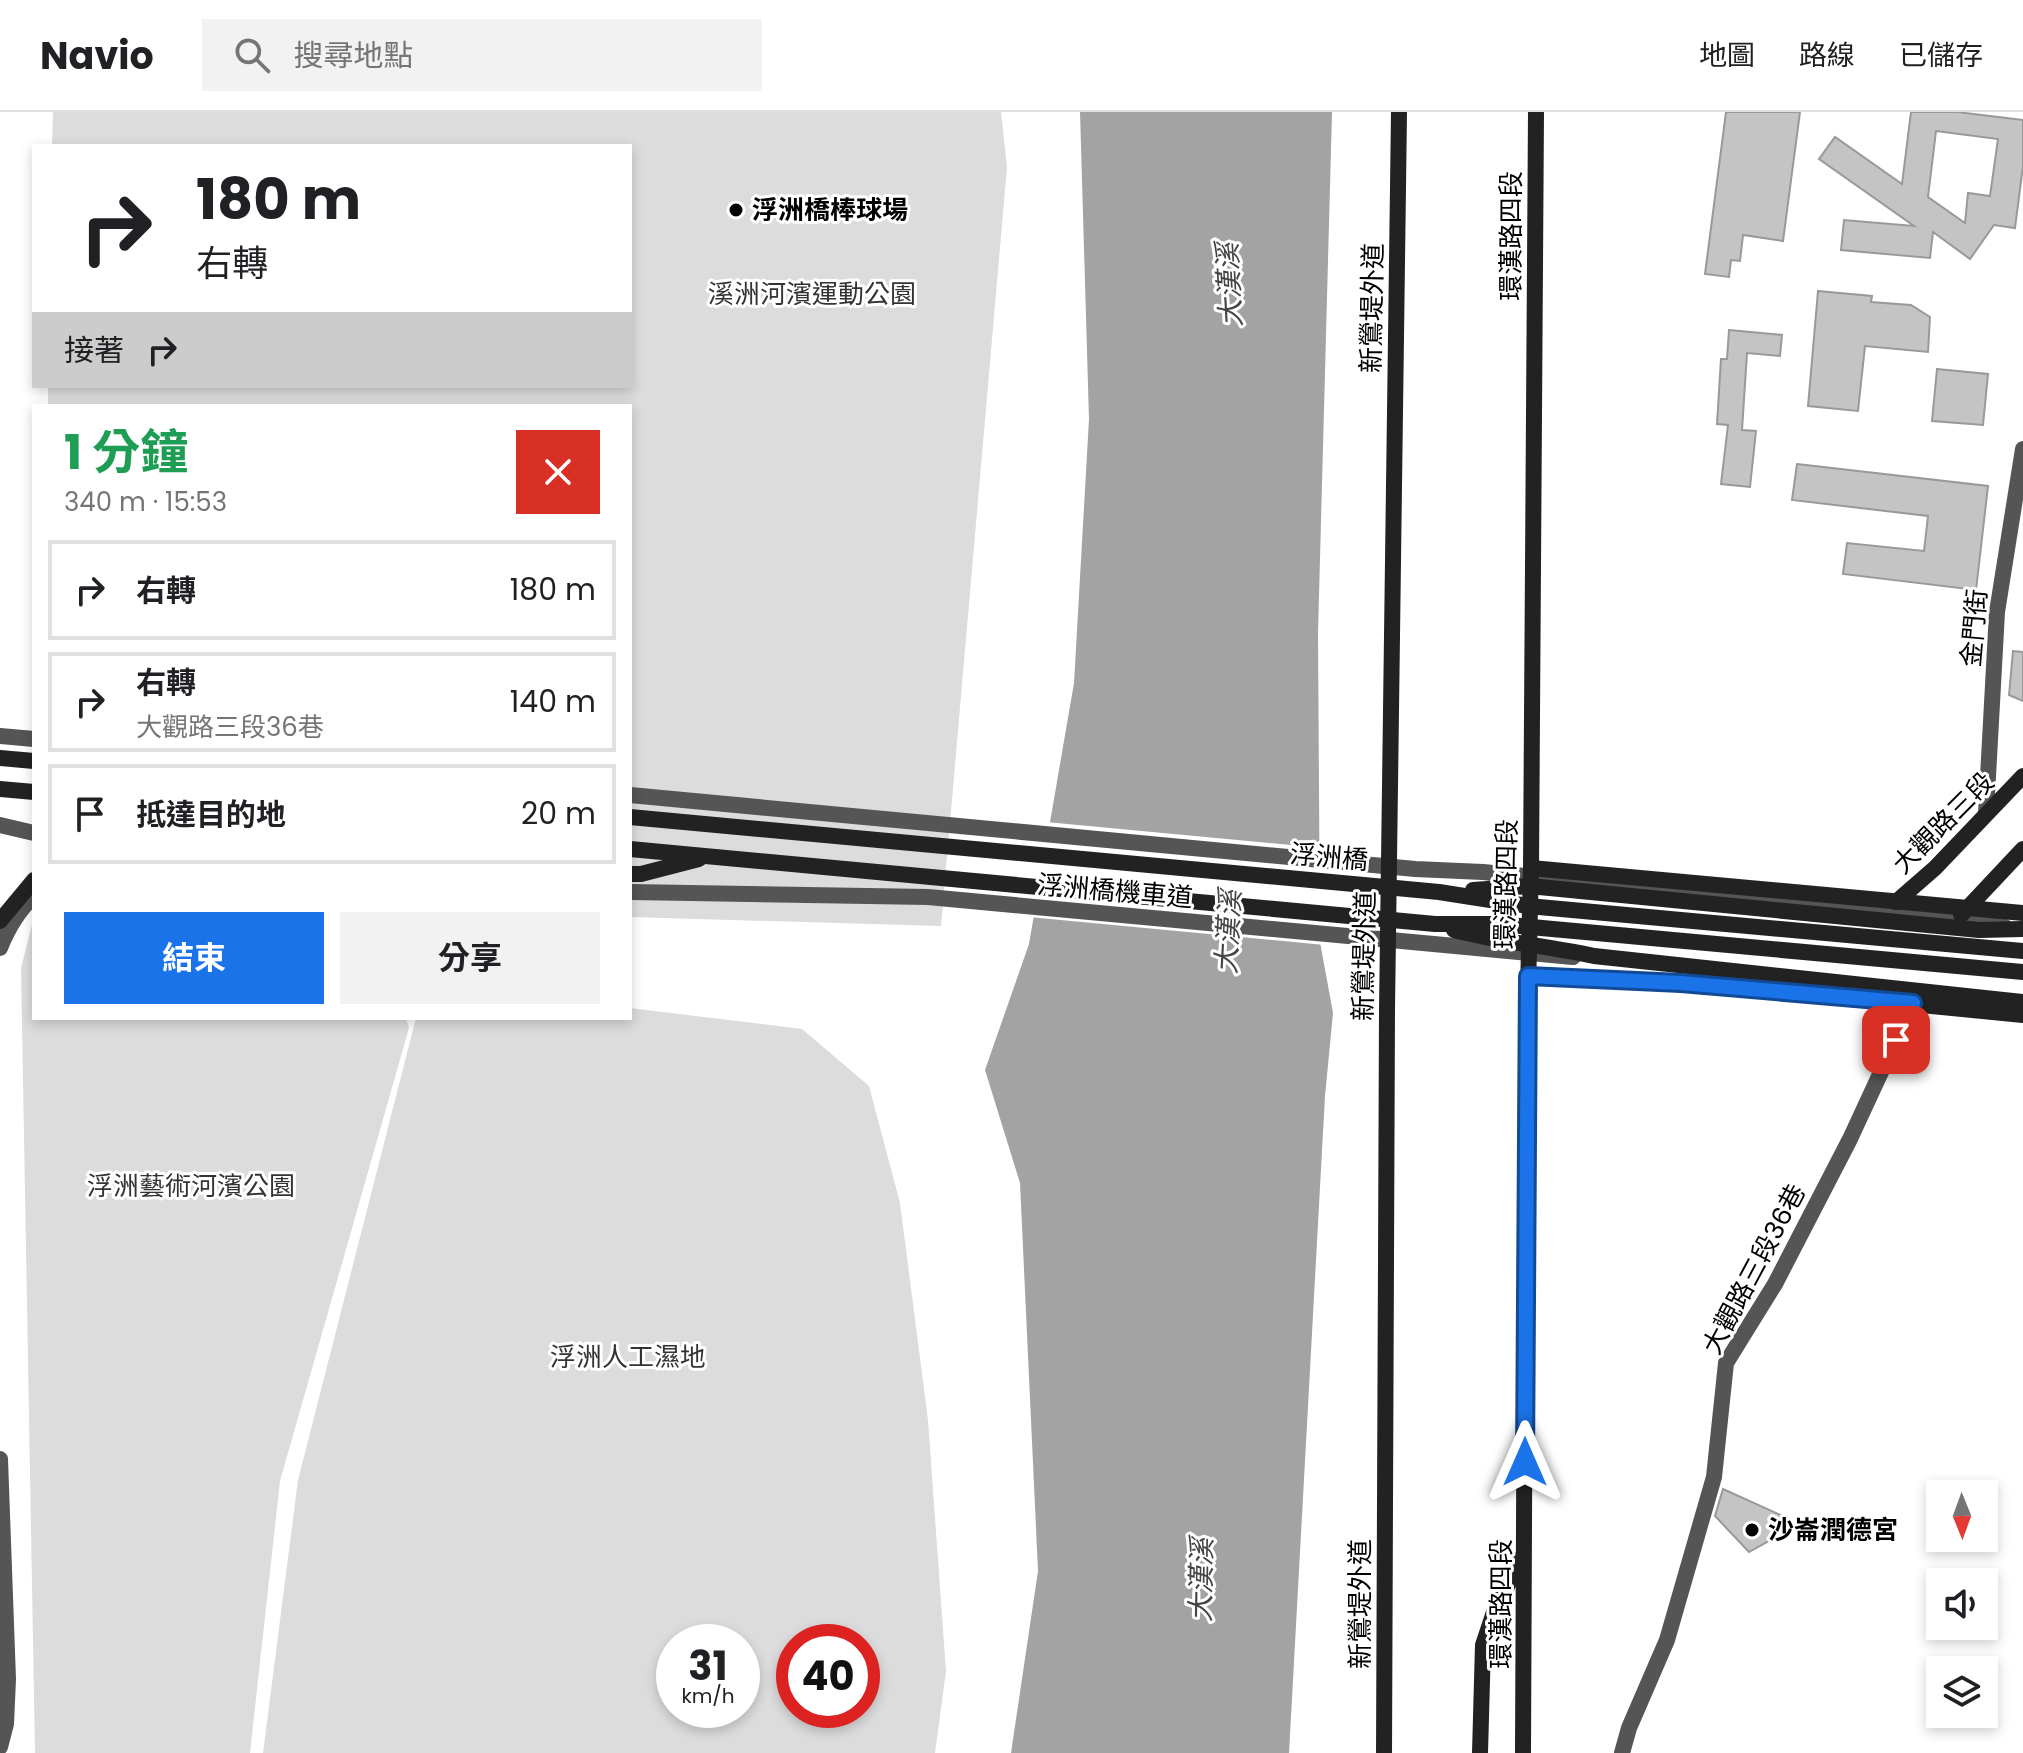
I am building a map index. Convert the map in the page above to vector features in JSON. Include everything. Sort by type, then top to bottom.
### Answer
[{"type":"street","name":"新鶯堤外道","points":[[1384,1753],[1387,1010],[1399,112]]},
{"type":"street","name":"環漢路四段","points":[[1523,1753],[1536,112]]},
{"type":"street","name":"金門街","points":[[1986,813],[1997,612],[2023,451]]},
{"type":"street","points":[[0,736],[32,739]]},
{"type":"street","points":[[0,758],[32,761]]},
{"type":"street","name":"大觀路三段","points":[[1896,902],[1935,868],[2023,776]]},
{"type":"street","points":[[0,789],[32,792]]},
{"type":"street","points":[[632,795],[1384,866],[1498,873],[1980,920],[2017,929]]},
{"type":"street","name":"浮洲橋","points":[[632,817],[1439,892],[1528,906],[2023,951]]},
{"type":"street","points":[[0,825],[32,833]]},
{"type":"street","points":[[632,849],[1435,924],[1498,924],[2023,972]]},
{"type":"street","points":[[1913,1003],[1946,935],[1965,909],[2023,849]]},
{"type":"street","points":[[632,874],[708,856]]},
{"type":"street","points":[[1531,868],[2023,913]]},
{"type":"street","points":[[0,921],[32,882]]},
{"type":"street","points":[[1681,983],[1662,978],[1662,956],[1663,898],[1682,882]]},
{"type":"street","points":[[1439,892],[1529,886],[1979,930],[2017,929]]},
{"type":"street","name":"浮洲橋機車道","points":[[632,892],[928,897],[1560,957],[1594,956]]},
{"type":"street","points":[[0,948],[6,933],[32,898]]},
{"type":"street","points":[[1435,924],[1495,941],[1594,956],[2023,1002]]},
{"type":"street","points":[[1528,976],[1681,983],[2023,1015]]},
{"type":"street","name":"大觀路三段36巷","points":[[1622,1753],[1629,1728],[1667,1640],[1714,1477],[1726,1363],[1775,1284],[1850,1139],[1913,1003]]},
{"type":"street","points":[[0,1459],[8,1679],[6,1724],[0,1747]]},
{"type":"street","points":[[1480,1753],[1483,1645],[1494,1612],[1525,1552]]},
{"type":"green space","name":"溪洲河濱運動公園","points":[[53,112],[1001,112],[1007,167],[941,926],[632,917],[632,404],[48,404],[48,388],[632,388],[632,144],[52,144]]},
{"type":"green space","name":"浮洲藝術河濱公園","points":[[32,925],[32,1020],[407,1020],[409,1028],[280,1481],[250,1753],[35,1753],[21,968]]},
{"type":"green space","name":"浮洲人工濕地","points":[[632,1008],[802,1029],[869,1086],[900,1203],[928,1420],[946,1671],[935,1753],[263,1753],[298,1480],[415,1020],[632,1020]]},
{"type":"water","name":"大漢溪","points":[[1080,112],[1332,112],[1318,633],[1320,942],[1333,1013],[1325,1096],[1289,1753],[1011,1753],[1038,1571],[1020,1183],[985,1070],[1029,944],[1074,683],[1089,419]]},
{"type":"pier","points":[[1046,822],[1323,848],[1325,945],[1029,917]]},
{"type":"building","points":[[1726,112],[1800,112],[1783,241],[1743,235],[1740,261],[1731,260],[1729,277],[1705,274]]},
{"type":"building","points":[[1911,112],[1957,112],[2023,120],[2023,166],[2015,228],[1994,225],[1970,259],[1933,232],[1930,258],[1841,250],[1844,220],[1914,226],[1819,159],[1835,137],[1902,184]],"holes":[[[1936,131],[1998,139],[1990,196],[1968,193],[1965,223],[1928,197]]]},
{"type":"building","points":[[1818,291],[1872,296],[1871,302],[1911,305],[1930,317],[1928,352],[1865,346],[1858,411],[1808,406]]},
{"type":"building","points":[[1729,330],[1782,335],[1780,356],[1747,353],[1742,430],[1756,431],[1750,487],[1721,484],[1728,425],[1717,424],[1721,359],[1727,359]]},
{"type":"building","points":[[1937,369],[1988,374],[1983,425],[1932,421]]},
{"type":"building","points":[[1797,464],[1988,486],[1976,590],[1843,574],[1847,543],[1924,551],[1928,516],[1792,500]]},
{"type":"building","points":[[2013,651],[2023,652],[2023,701],[2009,695]]},
{"type":"building","name":"沙崙潤德宮","points":[[1723,1489],[1785,1517],[1767,1542],[1749,1552],[1715,1516]]},
{"type":"place","name":"浮洲橋棒球場","points":[[736,210]]},
{"type":"place","name":"沙崙潤德宮","points":[[1752,1530]]},
{"type":"route","points":[[1525,1462],[1528,976],[1681,983],[1913,1003],[1896,1040]]}]
